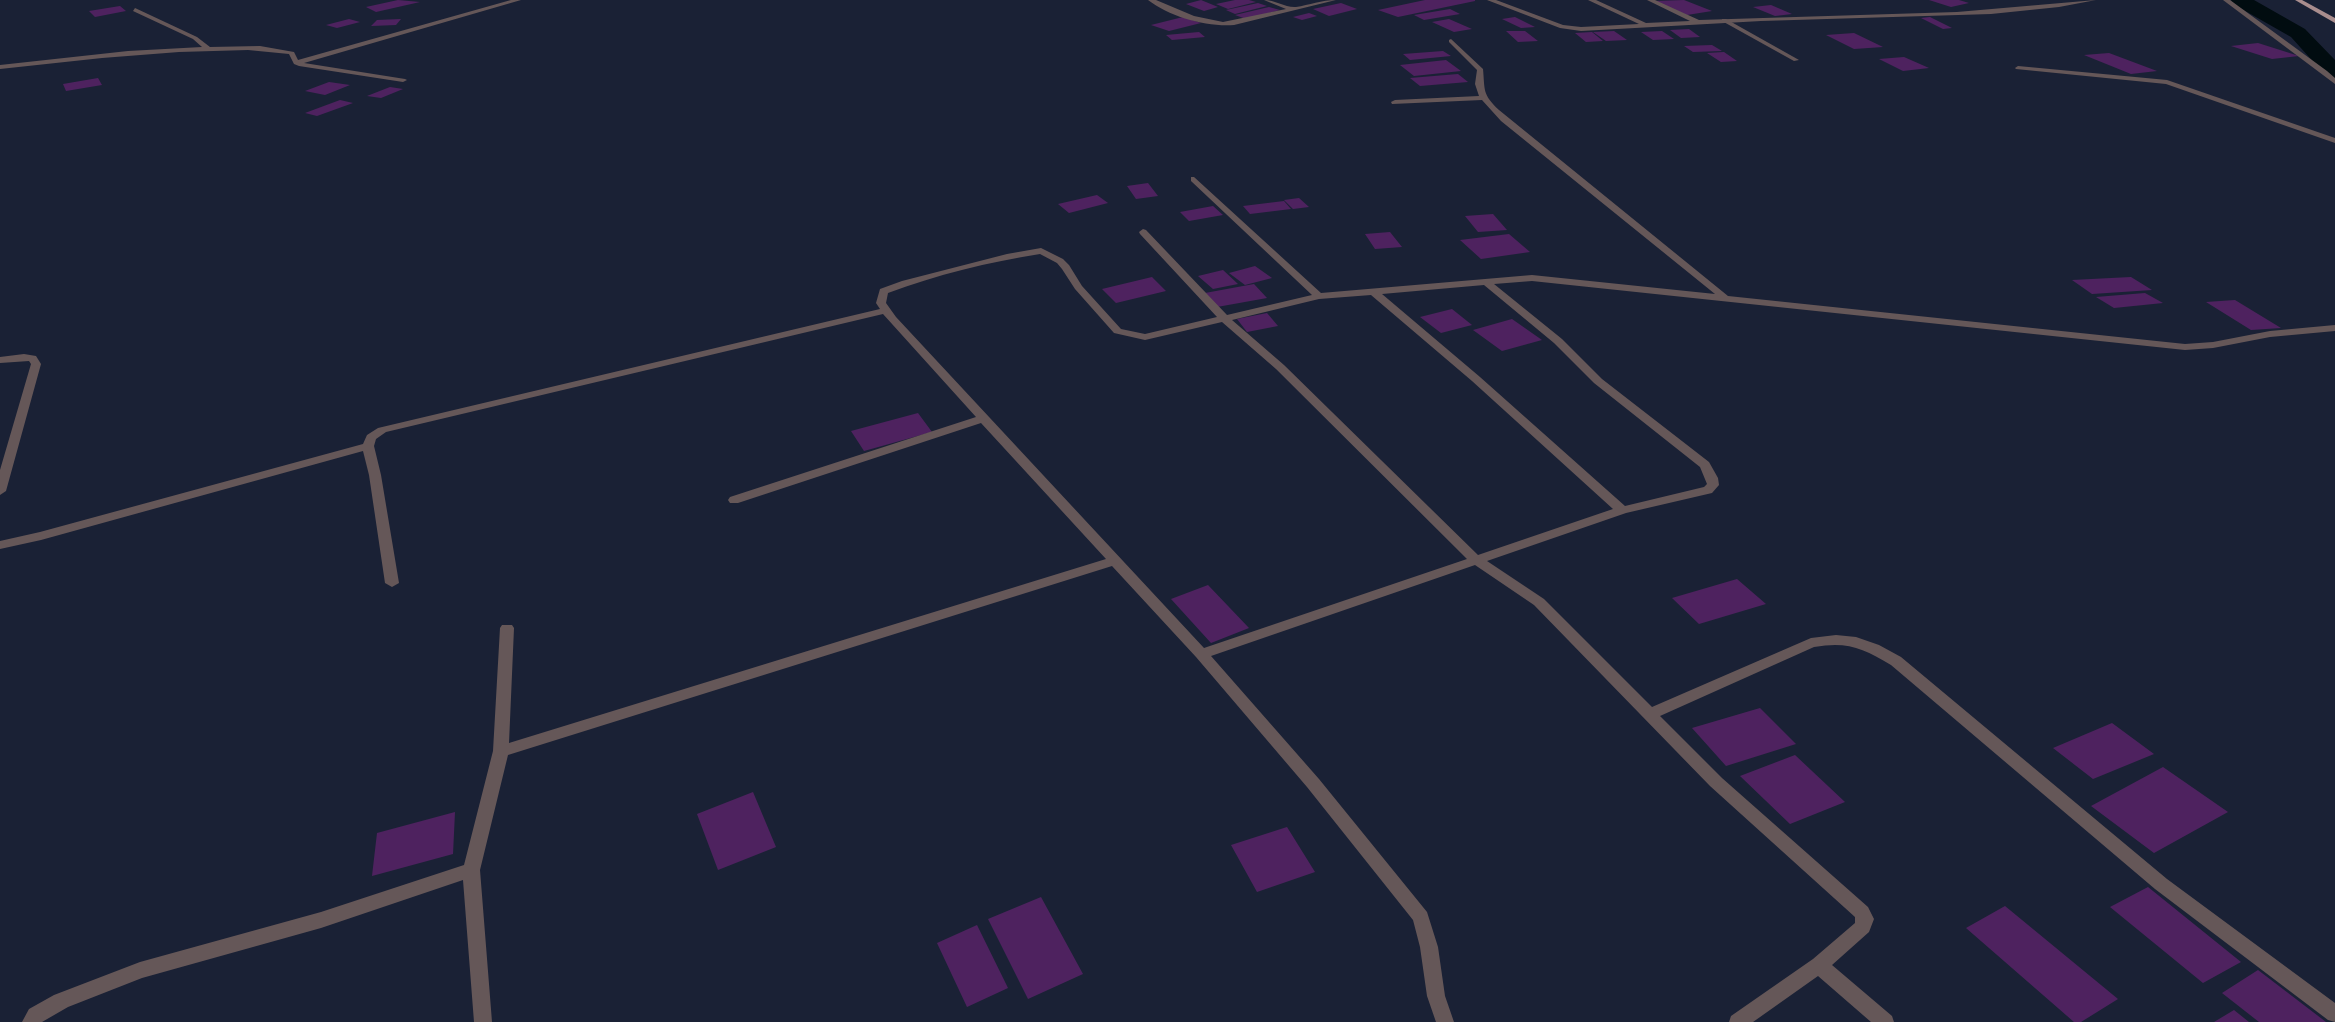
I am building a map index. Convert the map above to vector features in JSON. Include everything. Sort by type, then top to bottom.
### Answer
[{"type":"main road","points":[[2298,0],[2335,21]]},
{"type":"street","points":[[296,63],[518,0]]},
{"type":"street","points":[[1151,0],[1215,24],[1234,23],[1333,0]]},
{"type":"street","points":[[1267,0],[1292,9]]},
{"type":"street","points":[[1490,0],[1569,28],[1724,20],[1977,14],[2037,10],[2093,0]]},
{"type":"street","points":[[1591,0],[1646,25]]},
{"type":"street","points":[[1650,0],[1698,22]]},
{"type":"street","points":[[2226,0],[2331,74],[2335,82]]},
{"type":"street","points":[[135,10],[195,38],[209,49]]},
{"type":"street","points":[[1724,20],[1796,60]]},
{"type":"street","points":[[1451,41],[1480,69],[1482,75],[1479,85],[1484,98],[1537,147],[1723,296]]},
{"type":"street","points":[[0,67],[121,54],[209,49],[280,50],[292,53],[296,63]]},
{"type":"street","points":[[296,63],[403,80]]},
{"type":"street","points":[[2018,68],[2131,77],[2168,82],[2335,141]]},
{"type":"street","points":[[1395,102],[1484,98]]},
{"type":"street","points":[[1194,179],[1319,296]]},
{"type":"street","points":[[1143,232],[1225,319],[1280,367],[1475,559],[1539,602],[1716,782],[1862,912],[1865,919],[1863,927],[1819,964],[1738,1022]]},
{"type":"street","points":[[1444,1022],[1436,996],[1429,947],[1421,917],[1313,783],[1201,654],[892,319],[881,303],[883,291],[888,288],[1010,256],[1041,251],[1060,261],[1066,267],[1078,287],[1118,331],[1145,337],[1319,296],[1532,278],[1723,296],[2185,347],[2213,345],[2270,334],[2335,328]]},
{"type":"street","points":[[1201,654],[1622,510],[1708,490],[1713,485],[1710,472],[1705,466],[1598,382],[1558,341],[1486,282]]},
{"type":"street","points":[[1374,292],[1476,379],[1622,510]]},
{"type":"street","points":[[392,583],[375,476],[368,446],[371,437],[382,430],[411,421],[706,354],[887,310]]},
{"type":"street","points":[[0,360],[24,357],[32,358],[36,364],[0,491]]},
{"type":"street","points":[[734,500],[985,418]]},
{"type":"street","points":[[0,545],[41,536],[368,446]]},
{"type":"street","points":[[501,751],[1114,561]]},
{"type":"street","points":[[483,1022],[471,870],[501,751],[507,628]]},
{"type":"street","points":[[1651,714],[1811,643],[1837,638],[1859,642],[1896,662],[2161,884],[2335,1014]]},
{"type":"street","points":[[30,1022],[36,1016],[62,1001],[140,970],[321,920],[410,892],[471,870]]},
{"type":"street","points":[[1819,964],[1885,1022]]},
{"type":"building","points":[[398,0],[420,2],[376,12],[366,7]]},
{"type":"building","points":[[1201,0],[1218,7],[1204,11],[1186,4]]},
{"type":"building","points":[[1235,0],[1256,2],[1228,9],[1216,4]]},
{"type":"building","points":[[1425,0],[1475,1],[1398,17],[1378,10]]},
{"type":"building","points":[[1684,0],[1712,11],[1687,15],[1654,1]]},
{"type":"building","points":[[1929,0],[1959,0],[1969,3],[1951,7]]},
{"type":"building","points":[[1258,3],[1267,6],[1235,14],[1226,10]]},
{"type":"building","points":[[1341,3],[1357,9],[1329,16],[1313,9]]},
{"type":"building","points":[[1771,5],[1792,14],[1775,16],[1753,7]]},
{"type":"building","points":[[120,6],[126,11],[95,17],[89,11]]},
{"type":"building","points":[[1269,7],[1280,10],[1246,19],[1235,15]]},
{"type":"building","points":[[1450,9],[1460,14],[1424,20],[1414,15]]},
{"type":"building","points":[[1309,13],[1317,16],[1302,20],[1293,17]]},
{"type":"building","points":[[1183,17],[1201,23],[1169,31],[1151,25]]},
{"type":"building","points":[[1515,17],[1535,27],[1521,28],[1502,19]]},
{"type":"building","points":[[1930,17],[1952,28],[1943,29],[1921,18]]},
{"type":"building","points":[[349,19],[360,22],[337,28],[326,25]]},
{"type":"building","points":[[401,19],[396,25],[371,26],[377,20]]},
{"type":"building","points":[[1449,19],[1472,29],[1454,32],[1432,22]]},
{"type":"building","points":[[1689,29],[1700,37],[1681,38],[1670,30]]},
{"type":"building","points":[[1506,31],[1525,31],[1538,41],[1518,42]]},
{"type":"building","points":[[1614,31],[1627,40],[1606,41],[1593,32]]},
{"type":"building","points":[[1662,31],[1674,39],[1653,40],[1641,32]]},
{"type":"building","points":[[1199,32],[1205,37],[1172,40],[1166,35]]},
{"type":"building","points":[[1592,32],[1603,41],[1586,42],[1575,33]]},
{"type":"building","points":[[1854,33],[1883,47],[1854,49],[1826,35]]},
{"type":"building","points":[[2258,43],[2299,56],[2272,59],[2231,46]]},
{"type":"building","points":[[1712,45],[1722,51],[1693,52],[1684,46]]},
{"type":"building","points":[[1443,51],[1451,56],[1410,60],[1403,54]]},
{"type":"building","points":[[1724,52],[1737,61],[1721,62],[1707,53]]},
{"type":"building","points":[[2109,53],[2157,71],[2131,74],[2084,55]]},
{"type":"building","points":[[1904,57],[1929,68],[1903,71],[1879,59]]},
{"type":"building","points":[[1446,60],[1461,71],[1414,76],[1400,65]]},
{"type":"building","points":[[1458,74],[1468,82],[1420,86],[1410,78]]},
{"type":"building","points":[[98,78],[102,85],[66,91],[63,84]]},
{"type":"building","points":[[329,82],[350,85],[325,95],[305,91]]},
{"type":"building","points":[[390,87],[403,89],[381,98],[367,96]]},
{"type":"building","points":[[340,100],[353,103],[317,116],[305,113]]},
{"type":"building","points":[[1148,183],[1158,196],[1136,199],[1127,186]]},
{"type":"building","points":[[1097,195],[1108,203],[1069,213],[1058,204]]},
{"type":"building","points":[[1299,198],[1309,207],[1293,209],[1284,200]]},
{"type":"building","points":[[1284,201],[1291,209],[1250,214],[1243,206]]},
{"type":"building","points":[[1213,206],[1223,215],[1189,221],[1180,212]]},
{"type":"building","points":[[1493,214],[1507,230],[1478,232],[1465,216]]},
{"type":"building","points":[[1390,232],[1402,247],[1375,249],[1365,234]]},
{"type":"building","points":[[1509,234],[1530,252],[1481,259],[1460,240]]},
{"type":"building","points":[[1255,266],[1272,278],[1245,285],[1229,273]]},
{"type":"building","points":[[1223,270],[1238,284],[1213,289],[1198,276]]},
{"type":"building","points":[[1152,277],[1166,291],[1116,303],[1102,289]]},
{"type":"building","points":[[2131,277],[2152,290],[2092,294],[2072,280]]},
{"type":"building","points":[[1254,284],[1267,298],[1217,307],[1205,293]]},
{"type":"building","points":[[2145,293],[2163,303],[2114,308],[2096,297]]},
{"type":"building","points":[[2235,300],[2281,328],[2251,330],[2206,302]]},
{"type":"building","points":[[1452,309],[1472,325],[1441,333],[1420,317]]},
{"type":"building","points":[[1267,313],[1278,326],[1247,332],[1237,319]]},
{"type":"building","points":[[1512,319],[1542,340],[1502,351],[1473,330]]},
{"type":"building","points":[[918,413],[932,432],[864,451],[851,431]]},
{"type":"building","points":[[1737,579],[1766,604],[1699,624],[1672,598]]},
{"type":"building","points":[[1208,585],[1249,628],[1211,643],[1171,599]]},
{"type":"building","points":[[1760,708],[1796,744],[1726,766],[1692,728]]},
{"type":"building","points":[[2112,723],[2154,754],[2093,779],[2053,748]]},
{"type":"building","points":[[1795,755],[1845,802],[1790,824],[1740,776]]},
{"type":"building","points":[[2163,767],[2228,812],[2154,853],[2091,806]]},
{"type":"building","points":[[753,792],[776,847],[718,870],[697,814]]},
{"type":"building","points":[[455,812],[453,854],[372,876],[377,833]]},
{"type":"building","points":[[1287,827],[1315,872],[1257,892],[1231,845]]},
{"type":"building","points":[[2148,887],[2241,962],[2203,983],[2110,907]]},
{"type":"building","points":[[1041,897],[1083,974],[1028,999],[988,919]]},
{"type":"building","points":[[2005,906],[2118,999],[2081,1022],[2074,1022],[1966,928]]},
{"type":"building","points":[[977,925],[1008,988],[967,1007],[937,943]]},
{"type":"building","points":[[2258,970],[2326,1022],[2259,1022],[2222,993]]},
{"type":"building","points":[[2234,1010],[2249,1022],[2214,1022]]},
{"type":"waterway","points":[[2240,0],[2298,33],[2335,72]]}]
